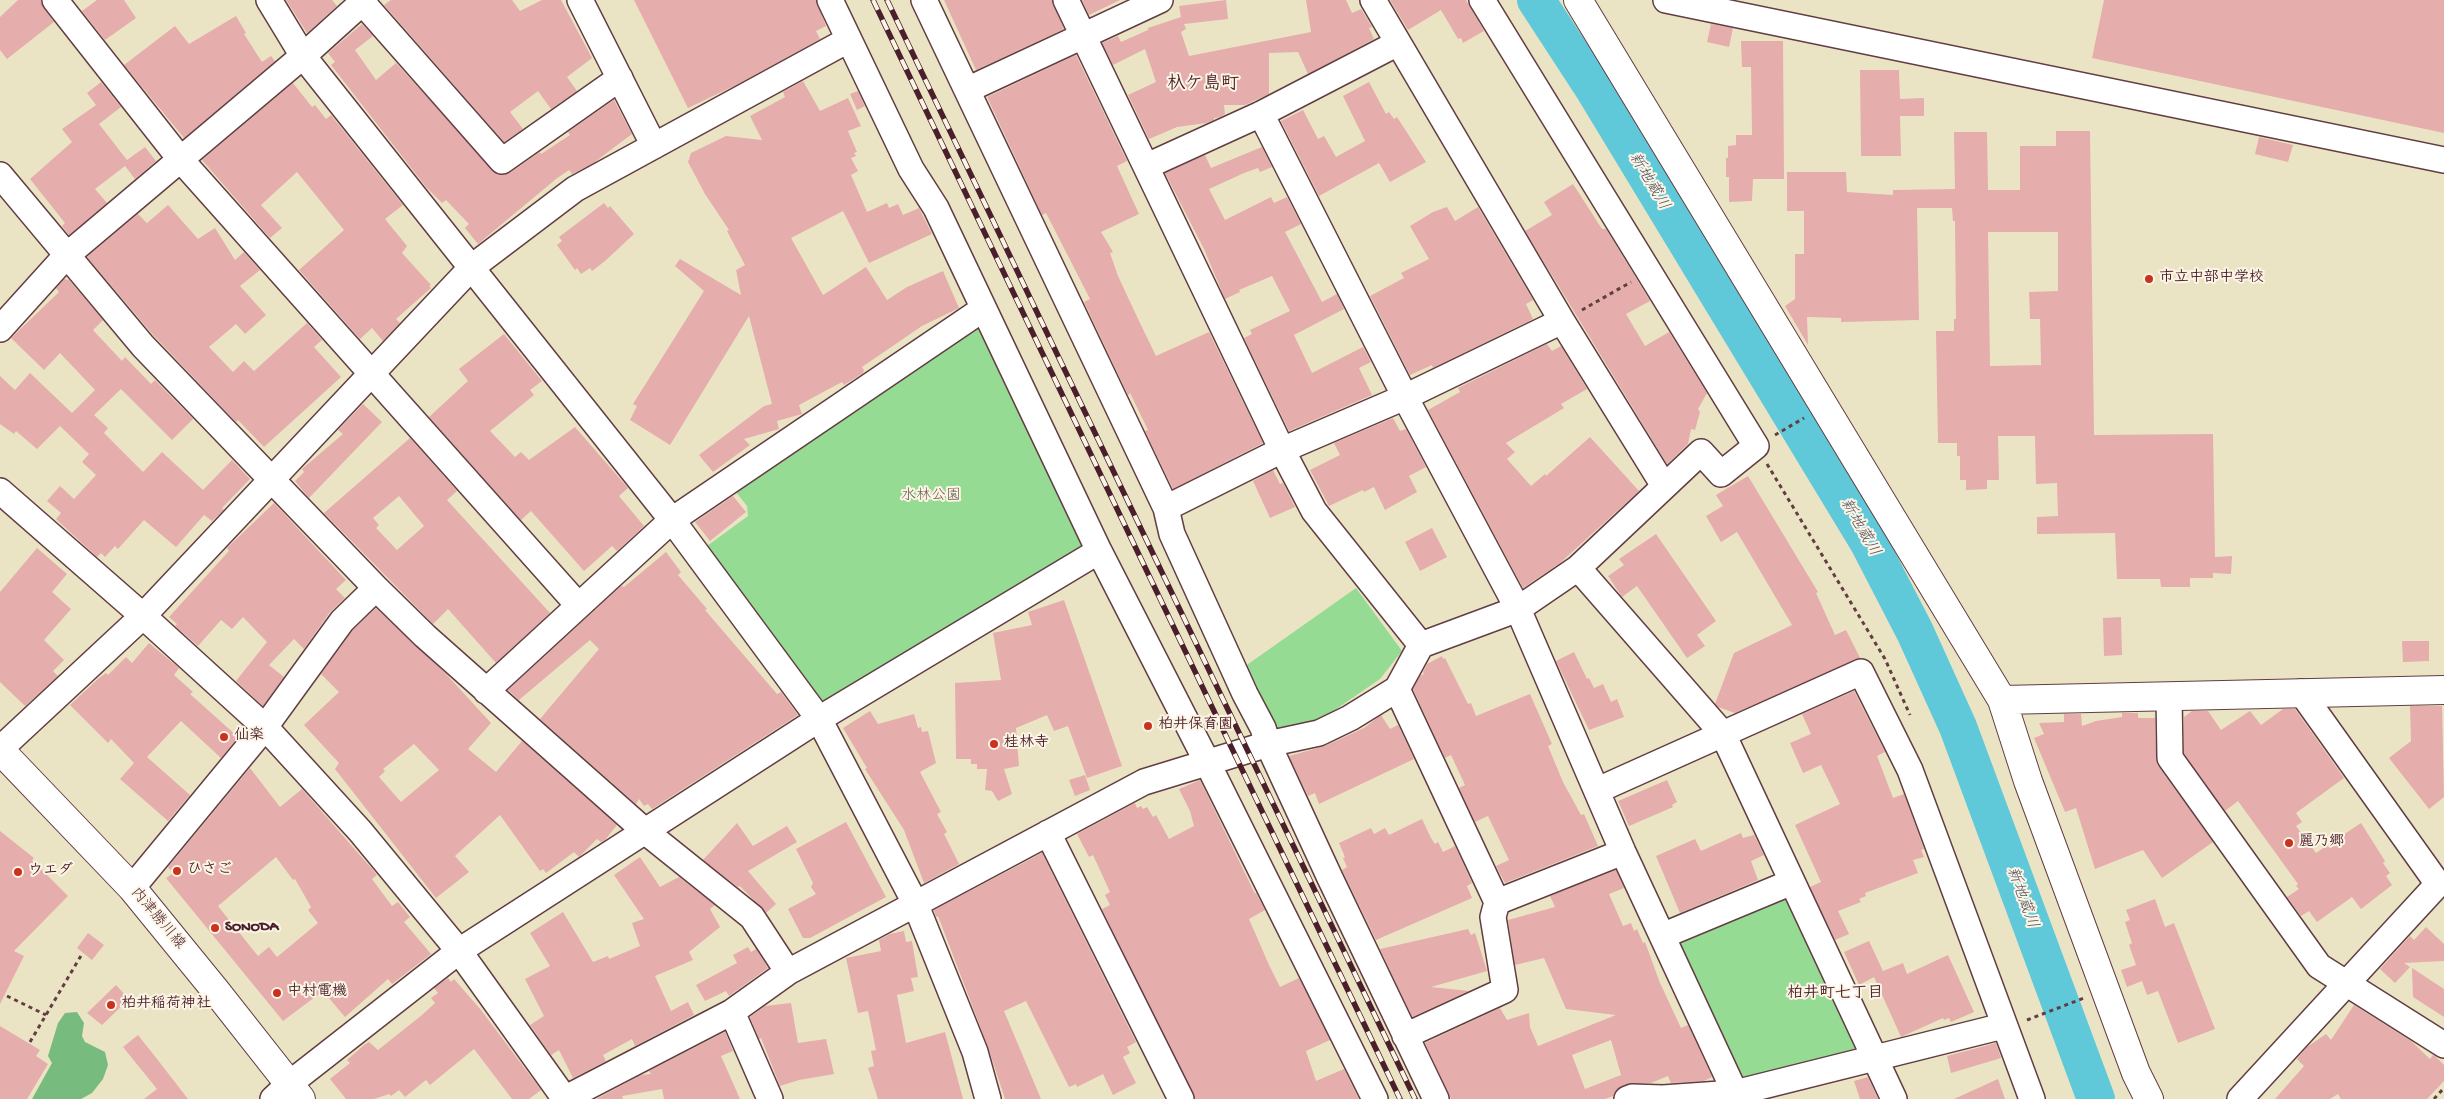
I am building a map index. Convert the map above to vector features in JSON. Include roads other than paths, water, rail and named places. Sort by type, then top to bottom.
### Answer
[{"type":"street","points":[[55,0],[181,160],[578,605]]},
{"type":"street","points":[[269,0],[303,56],[672,520],[819,720],[915,903],[975,1052],[988,1099]]},
{"type":"street","points":[[580,0],[654,146]]},
{"type":"street","points":[[830,0],[911,168],[936,208],[1099,551],[1207,762],[1375,1099]]},
{"type":"street","points":[[924,0],[1166,508],[1172,534],[1244,694],[1263,728],[1268,744],[1436,1099]]},
{"type":"street","points":[[1066,0],[1148,166],[1282,450],[1314,511],[1421,645]]},
{"type":"street","points":[[966,90],[1083,34],[1160,0]]},
{"type":"street","points":[[1373,0],[1562,321],[1664,486]]},
{"type":"street","points":[[0,492],[143,616],[265,727],[360,831],[458,951],[565,1099],[732,1012],[788,972],[1144,782],[1268,744],[1319,733],[1350,718],[1397,689],[1421,645],[1518,609],[1578,568],[1701,452],[1720,474],[1756,446],[1482,0]]},
{"type":"street","points":[[1666,0],[2444,160]]},
{"type":"street","points":[[0,329],[66,256],[303,56],[364,1],[502,161],[620,78]]},
{"type":"street","points":[[1583,2],[1820,408],[2002,700],[2028,781],[2136,1073],[2149,1099]]},
{"type":"street","points":[[0,749],[143,616],[472,267],[575,189],[848,40]]},
{"type":"street","points":[[1148,166],[1261,114],[1398,43]]},
{"type":"street","points":[[1261,114],[1405,397],[1518,609],[1598,790],[1623,852],[1736,1096]]},
{"type":"street","points":[[0,175],[143,346],[376,588],[424,636],[646,832],[752,917],[788,972]]},
{"type":"street","points":[[486,691],[672,520],[983,309]]},
{"type":"street","points":[[1166,508],[1282,450],[1405,397],[1562,321]]},
{"type":"street","points":[[288,1094],[458,951],[819,720],[1099,551]]},
{"type":"street","points":[[1578,568],[1723,734],[1894,1099]]},
{"type":"street","points":[[132,888],[265,727],[342,621],[376,588]]},
{"type":"street","points":[[1598,790],[1861,672],[1910,770],[2003,1026],[2032,1099]]},
{"type":"street","points":[[1397,689],[1497,902],[1493,917],[1505,990],[1405,1036]]},
{"type":"street","points":[[2002,700],[2444,690]]},
{"type":"street","points":[[2240,1099],[2438,884],[2301,692]]},
{"type":"street","points":[[2169,696],[2170,758],[2319,966],[2444,1045]]},
{"type":"street","name":"内津勝川線","points":[[0,749],[132,888],[216,991],[288,1094]]},
{"type":"street","points":[[1048,833],[1181,1099]]},
{"type":"street","points":[[1497,902],[1623,852]]},
{"type":"street","points":[[1662,936],[1792,882]]},
{"type":"street","points":[[732,1012],[770,1099]]},
{"type":"street","points":[[1627,1099],[1632,1097],[1736,1096],[1875,1058],[2003,1026]]},
{"type":"waterway","name":"新地蔵川","points":[[1536,0],[1594,89],[1869,543],[1915,632],[1958,727],[2096,1099]]},
{"type":"railway","points":[[873,0],[1400,1099]]},
{"type":"railway","points":[[887,0],[1415,1099]]},
{"type":"place","name":"市立中部中学校","points":[[2149,279]]},
{"type":"place","name":"柏井保育園","points":[[1148,726]]},
{"type":"place","name":"仙楽","points":[[224,737]]},
{"type":"place","name":"桂林寺","points":[[994,744]]},
{"type":"place","name":"麗乃郷","points":[[2289,843]]},
{"type":"place","name":"ひさご","points":[[177,871]]},
{"type":"place","name":"ウエダ","points":[[18,872]]},
{"type":"place","name":"SONODA","points":[[215,928]]},
{"type":"place","name":"中村電機","points":[[277,993]]},
{"type":"place","name":"柏井稲荷神社","points":[[111,1005]]},
{"type":"district","name":"杁ケ島町","points":[[1203,85]]},
{"type":"district","name":"柏井町七丁目","points":[[1835,995]]},
{"type":"park label","name":"水林公園","points":[[931,497]]}]
